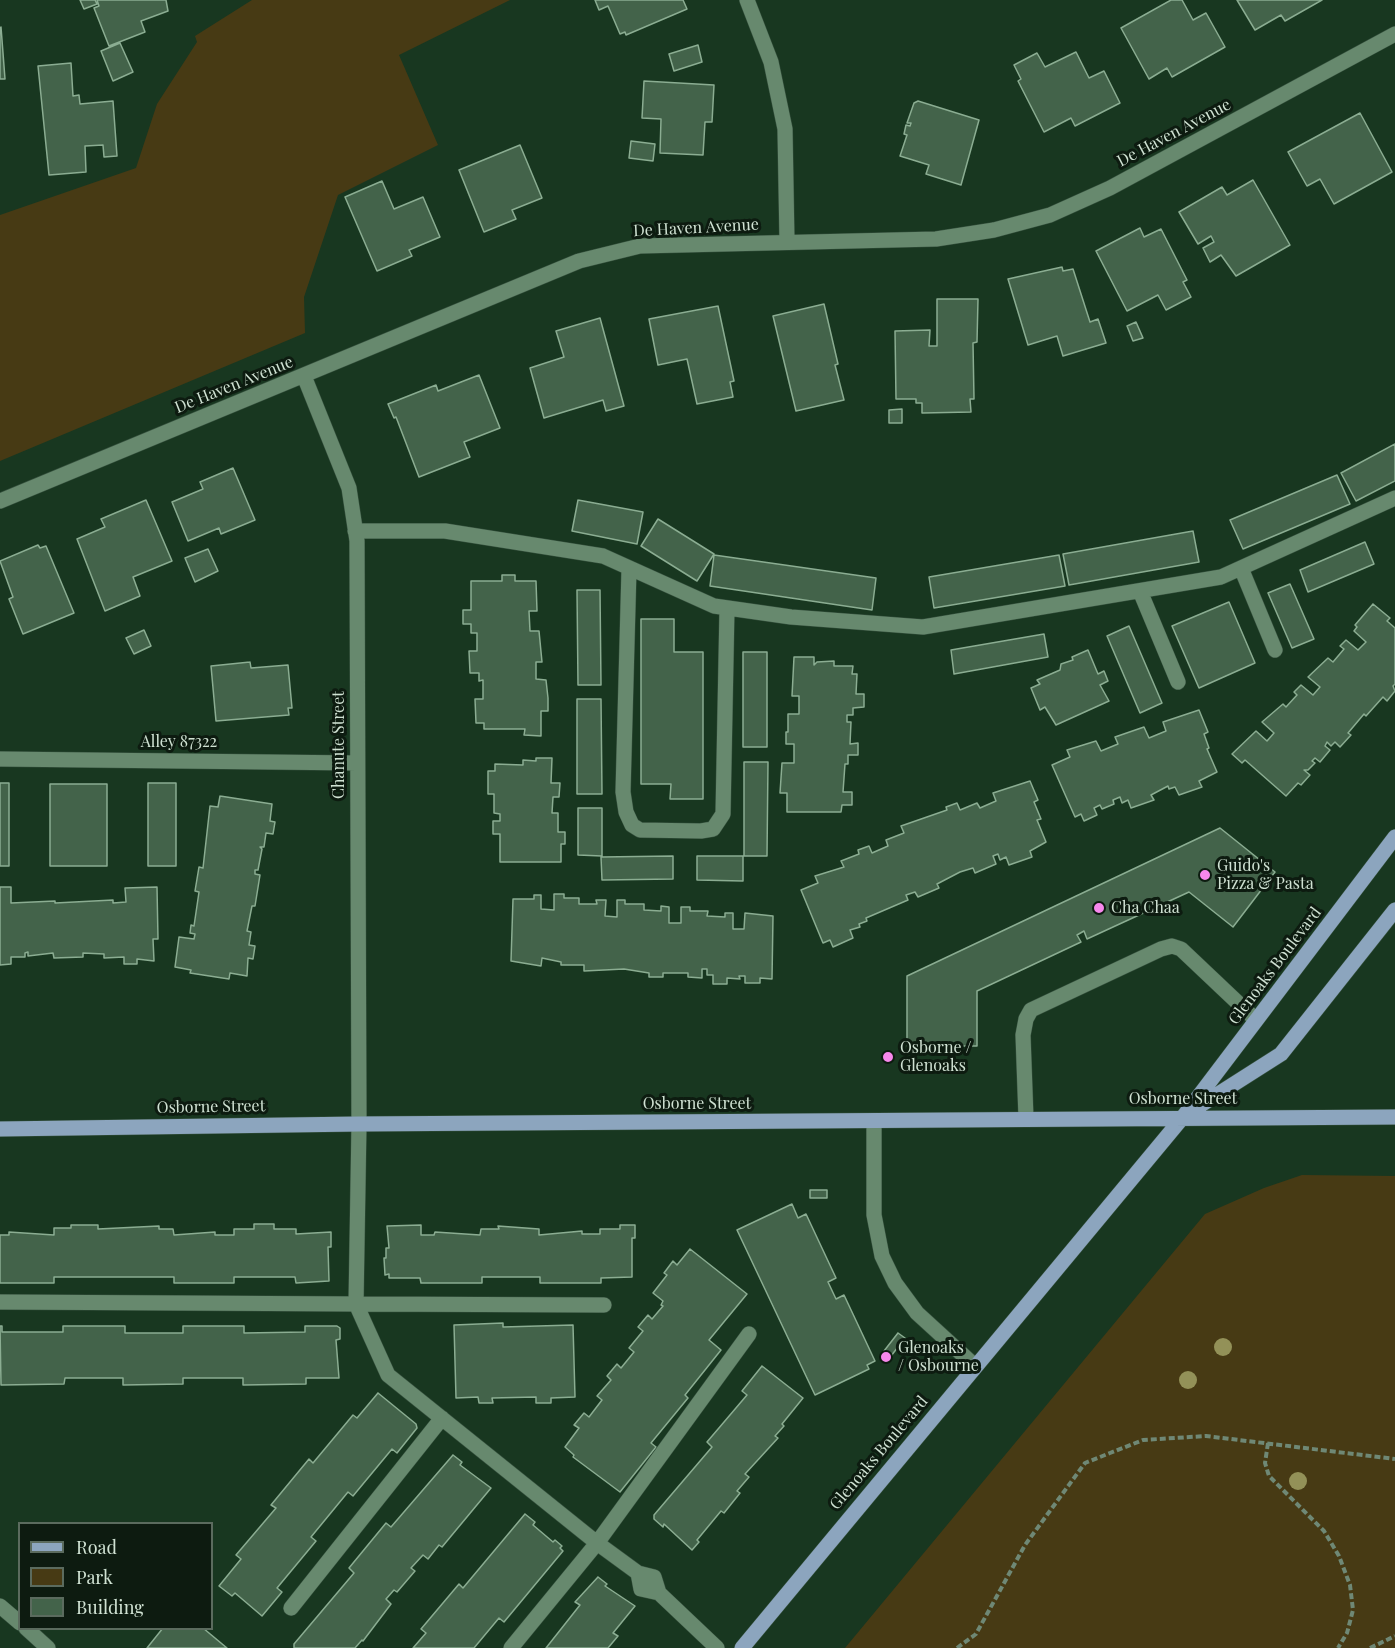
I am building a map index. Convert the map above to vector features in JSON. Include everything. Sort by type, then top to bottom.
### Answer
[{"type":"main road","name":"Glenoaks Boulevard","points":[[742,1648],[1183,1117],[1395,837]]},
{"type":"main road","name":"Glenoaks Boulevard","points":[[1183,1117],[1281,1054],[1395,910]]},
{"type":"main road","name":"Osborne Street","points":[[0,1129],[1026,1118],[1395,1117]]},
{"type":"street","points":[[747,0],[771,62],[786,129],[787,242]]},
{"type":"street","name":"De Haven Avenue","points":[[0,501],[579,261],[640,246],[936,239],[994,230],[1050,215],[1110,188],[1395,34]]},
{"type":"street","name":"Chanute Street","points":[[304,376],[349,488],[355,531],[359,1124],[356,1304]]},
{"type":"street","points":[[355,531],[445,531],[603,556],[714,606],[791,617],[923,627],[1221,577],[1395,498]]},
{"type":"street","points":[[1241,568],[1275,650]]},
{"type":"street","points":[[629,569],[623,792],[626,812],[632,825],[640,830],[701,831],[713,829],[723,814],[727,608]]},
{"type":"street","points":[[1140,591],[1178,682]]},
{"type":"street","name":"Alley 87322","points":[[0,759],[357,763]]},
{"type":"street","points":[[1026,1118],[1023,1035],[1026,1019],[1031,1010],[1161,949],[1172,946],[1180,949],[1256,1020]]},
{"type":"street","points":[[874,1121],[874,1215],[882,1256],[895,1283],[917,1313],[975,1366]]},
{"type":"street","points":[[0,1302],[604,1305]]},
{"type":"street","points":[[356,1304],[388,1375],[597,1543],[638,1573],[654,1576],[659,1593],[717,1648]]},
{"type":"street","points":[[511,1648],[597,1543],[749,1334]]},
{"type":"street","points":[[291,1608],[442,1418]]},
{"type":"street","points":[[0,1606],[18,1621]]},
{"type":"street","points":[[27,1630],[48,1648]]},
{"type":"path","points":[[957,1648],[976,1634],[1025,1545],[1085,1463],[1143,1440],[1206,1436],[1395,1459]]},
{"type":"path","points":[[1268,1443],[1265,1463],[1269,1476],[1324,1531],[1340,1556],[1350,1585],[1353,1610],[1347,1633],[1338,1648]]},
{"type":"path","points":[[1370,1648],[1395,1636]]},
{"type":"green space","points":[[252,0],[510,0],[399,55],[438,145],[338,195],[304,297],[305,333],[0,461],[0,215],[136,168],[157,104],[197,42],[195,36]]},
{"type":"green space","points":[[1302,1175],[1395,1176],[1395,1648],[845,1648],[1205,1214],[1264,1188]]},
{"type":"building","points":[[80,0],[95,0],[97,4],[84,9]]},
{"type":"building","points":[[97,0],[166,0],[168,11],[141,21],[145,32],[109,46],[94,8],[99,6]]},
{"type":"building","points":[[595,0],[683,0],[687,9],[626,35],[625,32],[620,34],[608,6],[599,10]]},
{"type":"building","points":[[1171,0],[1182,0],[1193,20],[1206,13],[1225,47],[1172,77],[1167,68],[1149,79],[1121,28]]},
{"type":"building","points":[[1237,0],[1322,0],[1285,21],[1281,15],[1255,30]]},
{"type":"building","points":[[1,27],[5,79],[0,79]]},
{"type":"building","points":[[120,43],[133,72],[113,81],[101,51]]},
{"type":"building","points":[[698,45],[702,62],[674,71],[669,54]]},
{"type":"building","points":[[1076,52],[1089,78],[1104,71],[1120,103],[1075,126],[1071,118],[1044,132],[1018,81],[1021,79],[1014,65],[1037,53],[1045,67]]},
{"type":"building","points":[[71,63],[73,96],[79,95],[80,104],[113,101],[117,156],[104,157],[103,145],[85,146],[86,172],[49,175],[38,66]]},
{"type":"building","points":[[644,81],[714,85],[712,122],[705,122],[703,155],[660,153],[661,119],[642,118]]},
{"type":"building","points":[[918,101],[979,120],[961,185],[926,174],[929,165],[900,156],[907,135],[904,134],[906,125],[910,126],[911,123],[907,123],[914,103]]},
{"type":"building","points":[[1360,113],[1392,172],[1334,204],[1320,179],[1307,186],[1288,152]]},
{"type":"building","points":[[631,141],[655,144],[653,161],[629,158]]},
{"type":"building","points":[[520,145],[542,198],[512,210],[516,219],[484,232],[459,170]]},
{"type":"building","points":[[1253,180],[1290,245],[1236,276],[1221,255],[1210,262],[1203,248],[1214,242],[1211,236],[1198,244],[1179,212],[1222,187],[1227,195]]},
{"type":"building","points":[[382,181],[394,209],[423,197],[440,237],[409,250],[412,256],[377,271],[345,197]]},
{"type":"building","points":[[1140,228],[1144,237],[1161,229],[1187,280],[1183,282],[1191,297],[1166,310],[1158,295],[1127,311],[1096,251]]},
{"type":"building","points":[[1062,267],[1063,271],[1073,269],[1090,322],[1098,319],[1106,343],[1063,356],[1057,336],[1028,345],[1008,279]]},
{"type":"building","points":[[937,299],[978,299],[977,342],[973,343],[974,399],[970,399],[971,412],[922,413],[922,403],[916,403],[916,399],[896,399],[895,331],[930,330],[929,346],[937,346]]},
{"type":"building","points":[[824,304],[844,400],[796,411],[773,316]]},
{"type":"building","points":[[718,306],[734,381],[730,382],[733,397],[697,404],[687,359],[658,365],[649,319]]},
{"type":"building","points":[[600,318],[624,406],[606,411],[603,400],[544,418],[530,368],[564,357],[556,331]]},
{"type":"building","points":[[1136,322],[1143,338],[1133,341],[1127,326]]},
{"type":"building","points":[[479,375],[500,428],[464,442],[470,457],[419,477],[396,417],[394,418],[388,404],[436,385],[438,391]]},
{"type":"building","points":[[902,409],[902,423],[889,423],[889,410]]},
{"type":"building","points":[[1395,444],[1395,481],[1356,501],[1341,473]]},
{"type":"building","points":[[233,468],[255,520],[221,534],[219,528],[188,541],[172,502],[203,489],[200,482]]},
{"type":"building","points":[[1337,475],[1350,504],[1243,549],[1230,520]]},
{"type":"building","points":[[146,500],[172,561],[133,577],[140,596],[105,611],[77,539],[105,527],[101,519]]},
{"type":"building","points":[[578,500],[643,512],[637,544],[572,531]]},
{"type":"building","points":[[658,519],[714,554],[697,581],[641,546]]},
{"type":"building","points":[[1193,531],[1199,562],[1069,585],[1063,554]]},
{"type":"building","points":[[1365,542],[1374,564],[1308,592],[1300,570]]},
{"type":"building","points":[[38,545],[40,548],[46,546],[74,613],[23,634],[9,599],[13,597],[0,561]]},
{"type":"building","points":[[208,549],[218,571],[195,582],[185,558]]},
{"type":"building","points":[[714,555],[876,578],[872,610],[710,586]]},
{"type":"building","points":[[1059,555],[1065,586],[934,608],[929,577]]},
{"type":"building","points":[[502,575],[515,575],[515,581],[536,581],[537,611],[529,611],[530,631],[539,631],[542,662],[536,662],[536,679],[546,680],[548,698],[548,711],[541,711],[541,736],[524,735],[525,729],[484,729],[484,723],[476,723],[475,699],[483,699],[483,680],[479,681],[479,673],[470,673],[469,651],[477,651],[477,633],[471,633],[471,624],[463,624],[463,610],[471,610],[471,581],[502,581]]},
{"type":"building","points":[[1290,584],[1314,639],[1292,648],[1268,593]]},
{"type":"building","points":[[577,590],[600,590],[601,685],[578,685]]},
{"type":"building","points":[[1229,602],[1255,663],[1199,688],[1172,626]]},
{"type":"building","points":[[1373,604],[1390,618],[1387,621],[1395,628],[1395,684],[1393,686],[1395,691],[1387,701],[1383,697],[1366,716],[1364,714],[1348,733],[1351,735],[1340,747],[1335,742],[1331,746],[1327,742],[1325,746],[1330,750],[1320,762],[1315,758],[1312,761],[1315,763],[1308,770],[1304,770],[1310,775],[1301,785],[1298,783],[1286,796],[1245,760],[1242,763],[1232,754],[1256,731],[1267,741],[1274,733],[1262,722],[1283,704],[1286,707],[1297,695],[1294,692],[1301,685],[1313,695],[1320,687],[1308,677],[1328,658],[1333,662],[1344,649],[1340,646],[1346,640],[1358,650],[1366,642],[1354,631],[1357,627],[1355,625]]},
{"type":"building","points":[[641,619],[674,619],[674,652],[703,652],[703,799],[670,799],[671,784],[641,784]]},
{"type":"building","points":[[1129,626],[1162,703],[1140,713],[1107,636]]},
{"type":"building","points":[[144,630],[151,646],[134,654],[126,638]]},
{"type":"building","points":[[1044,634],[1048,657],[954,674],[951,650]]},
{"type":"building","points":[[1088,650],[1098,674],[1104,671],[1108,681],[1100,685],[1109,701],[1056,725],[1045,707],[1040,710],[1031,688],[1040,684],[1037,680],[1060,670],[1061,664],[1073,660],[1072,657]]},
{"type":"building","points":[[743,652],[767,652],[767,747],[743,747]]},
{"type":"building","points":[[794,657],[814,657],[814,665],[817,662],[834,661],[834,666],[853,666],[852,674],[857,674],[856,694],[864,694],[864,707],[853,708],[853,715],[847,715],[847,722],[851,722],[850,744],[858,743],[858,755],[848,755],[848,764],[845,764],[843,792],[852,792],[852,805],[842,805],[841,812],[787,812],[787,793],[780,793],[782,763],[794,763],[794,744],[786,744],[786,732],[788,732],[788,714],[799,714],[799,696],[792,696]]},
{"type":"building","points":[[250,662],[251,668],[288,665],[292,708],[288,708],[289,715],[216,721],[211,666]]},
{"type":"building","points":[[577,699],[601,699],[602,794],[577,794]]},
{"type":"building","points":[[1199,710],[1208,732],[1204,734],[1209,748],[1207,749],[1217,772],[1199,781],[1202,787],[1179,795],[1175,787],[1169,789],[1168,786],[1151,795],[1154,800],[1131,808],[1128,800],[1122,803],[1120,797],[1113,800],[1114,804],[1102,809],[1100,805],[1094,808],[1097,815],[1084,821],[1081,814],[1075,817],[1052,765],[1070,757],[1067,750],[1096,741],[1101,751],[1118,744],[1115,737],[1144,727],[1149,738],[1166,731],[1163,722]]},
{"type":"building","points":[[536,758],[552,758],[551,783],[560,783],[559,797],[553,797],[552,813],[558,813],[558,832],[565,832],[565,844],[561,844],[561,862],[500,862],[500,834],[493,834],[493,821],[500,821],[500,814],[494,813],[494,794],[488,794],[488,771],[495,771],[495,764],[523,765],[523,760],[536,761]]},
{"type":"building","points":[[744,762],[768,762],[767,856],[744,856]]},
{"type":"building","points":[[1030,781],[1038,800],[1034,802],[1041,819],[1037,820],[1046,842],[1030,851],[1032,857],[1009,865],[1006,857],[1000,860],[998,854],[993,856],[996,864],[975,873],[973,868],[960,872],[937,884],[939,888],[918,897],[915,892],[906,895],[908,900],[866,918],[867,921],[859,924],[860,927],[850,930],[853,938],[833,947],[830,940],[823,943],[801,890],[818,883],[815,876],[844,867],[841,861],[859,854],[858,850],[869,846],[872,853],[888,846],[886,840],[904,833],[901,826],[947,810],[946,807],[957,803],[960,810],[977,803],[980,808],[996,801],[993,793]]},
{"type":"building","points":[[0,783],[9,783],[9,866],[0,866]]},
{"type":"building","points":[[148,783],[176,783],[176,866],[148,866]]},
{"type":"building","points":[[50,784],[107,784],[107,866],[50,866]]},
{"type":"building","points":[[220,796],[272,804],[270,821],[275,822],[273,834],[266,833],[264,847],[260,847],[262,849],[258,870],[255,870],[255,874],[260,875],[255,906],[252,906],[247,931],[251,932],[249,945],[255,946],[253,959],[248,958],[247,976],[230,973],[229,979],[190,973],[191,970],[175,967],[179,937],[194,939],[195,934],[190,933],[191,925],[194,926],[199,892],[195,891],[199,867],[203,868],[210,806],[218,807]]},
{"type":"building","points":[[578,808],[602,808],[602,856],[578,855]]},
{"type":"building","points":[[1220,828],[1275,872],[1233,927],[1189,892],[1087,939],[1084,931],[1077,935],[1081,942],[977,991],[977,1046],[907,1046],[907,976]]},
{"type":"building","points":[[673,856],[673,879],[602,880],[601,857]]},
{"type":"building","points":[[697,856],[743,856],[743,881],[697,880]]},
{"type":"building","points":[[0,887],[11,887],[11,903],[113,900],[113,903],[126,902],[125,888],[157,887],[158,939],[153,939],[154,961],[137,959],[137,964],[124,964],[124,957],[104,958],[104,954],[83,953],[83,957],[54,958],[53,953],[28,956],[28,952],[25,953],[25,957],[11,957],[11,964],[0,965]]},
{"type":"building","points":[[554,894],[564,894],[564,898],[579,898],[579,904],[597,904],[596,900],[606,900],[605,916],[617,917],[617,900],[625,900],[625,904],[644,904],[644,910],[661,911],[661,906],[669,907],[669,923],[681,923],[681,907],[690,907],[690,911],[708,911],[707,916],[725,917],[725,913],[733,913],[733,929],[744,929],[745,913],[773,916],[772,979],[760,978],[760,983],[745,983],[745,976],[739,976],[740,979],[727,978],[727,984],[713,984],[713,975],[707,975],[707,969],[702,969],[702,978],[688,977],[688,973],[663,973],[663,977],[649,977],[649,973],[624,969],[584,971],[584,965],[561,965],[561,962],[542,958],[541,966],[511,961],[513,899],[534,899],[534,895],[541,895],[541,909],[554,910]]},
{"type":"building","points":[[810,1190],[827,1190],[827,1198],[810,1198]]},
{"type":"building","points":[[792,1204],[798,1218],[806,1214],[836,1278],[828,1282],[836,1299],[844,1295],[875,1361],[867,1365],[869,1369],[815,1395],[737,1230]]},
{"type":"building","points":[[254,1224],[274,1224],[274,1229],[296,1229],[296,1234],[331,1232],[331,1247],[328,1247],[329,1281],[296,1283],[295,1277],[234,1277],[234,1283],[174,1283],[174,1277],[54,1277],[54,1283],[0,1283],[0,1235],[9,1235],[9,1232],[54,1235],[54,1228],[71,1228],[71,1225],[98,1225],[98,1229],[159,1226],[159,1229],[173,1229],[174,1235],[215,1232],[215,1235],[234,1235],[234,1229],[254,1229]]},
{"type":"building","points":[[421,1225],[421,1235],[434,1235],[435,1232],[480,1235],[481,1229],[499,1229],[498,1226],[539,1229],[539,1235],[582,1231],[582,1234],[600,1234],[600,1229],[620,1229],[620,1225],[635,1225],[635,1238],[632,1238],[632,1277],[601,1278],[601,1283],[540,1283],[540,1277],[482,1277],[482,1283],[421,1283],[420,1278],[389,1278],[389,1274],[385,1275],[384,1258],[386,1258],[386,1248],[389,1248],[387,1226]]},
{"type":"building","points":[[690,1249],[747,1294],[709,1340],[721,1350],[685,1395],[688,1398],[651,1443],[656,1447],[620,1492],[573,1457],[574,1455],[565,1447],[579,1428],[574,1425],[584,1413],[589,1417],[602,1400],[597,1396],[611,1380],[607,1376],[617,1364],[621,1368],[634,1352],[629,1348],[643,1331],[638,1327],[648,1315],[652,1319],[663,1306],[661,1305],[663,1301],[653,1293],[667,1275],[664,1273],[673,1261],[677,1265]]},
{"type":"building","points":[[503,1323],[503,1327],[573,1325],[575,1397],[551,1398],[551,1403],[536,1403],[536,1397],[492,1398],[493,1403],[479,1403],[478,1397],[456,1398],[454,1325]]},
{"type":"building","points":[[0,1326],[2,1326],[2,1332],[63,1332],[63,1326],[125,1326],[125,1333],[183,1333],[183,1326],[244,1326],[244,1333],[305,1332],[305,1326],[337,1326],[340,1328],[340,1339],[336,1340],[339,1378],[306,1378],[306,1384],[243,1385],[243,1378],[183,1378],[183,1384],[123,1385],[123,1378],[65,1378],[64,1384],[1,1385]]},
{"type":"building","points":[[898,1333],[905,1338],[891,1356],[884,1351]]},
{"type":"building","points":[[762,1366],[803,1398],[782,1424],[784,1426],[775,1436],[778,1438],[745,1474],[749,1477],[737,1491],[740,1493],[724,1513],[721,1511],[697,1540],[699,1542],[692,1550],[664,1524],[663,1527],[654,1519],[654,1515],[712,1447],[707,1442],[747,1395],[742,1391]]},
{"type":"building","points":[[378,1393],[416,1424],[417,1428],[397,1453],[392,1449],[353,1496],[348,1492],[311,1537],[316,1541],[277,1588],[282,1592],[262,1616],[235,1593],[232,1596],[219,1586],[241,1559],[236,1555],[276,1508],[271,1505],[309,1459],[313,1463],[353,1415],[357,1418]]},
{"type":"building","points":[[453,1455],[462,1462],[460,1465],[491,1488],[442,1547],[439,1545],[428,1559],[423,1555],[411,1568],[415,1571],[397,1592],[394,1590],[386,1599],[391,1604],[355,1648],[294,1648],[294,1644],[354,1573],[349,1568],[386,1523],[391,1527]]},
{"type":"building","points":[[525,1514],[535,1522],[533,1525],[553,1542],[555,1540],[562,1546],[560,1548],[563,1551],[504,1622],[499,1618],[474,1648],[413,1648],[426,1633],[421,1629],[459,1584],[463,1588]]},
{"type":"building","points":[[598,1577],[607,1584],[605,1586],[635,1606],[613,1633],[618,1636],[608,1648],[546,1648],[580,1605],[575,1602]]},
{"type":"building","points":[[161,1630],[205,1630],[227,1648],[147,1648]]},
{"type":"place","name":"Guido's Pizza & Pasta","points":[[1205,875]]},
{"type":"place","name":"Cha Chaa","points":[[1099,908]]},
{"type":"place","name":"Osborne / Glenoaks","points":[[888,1057]]},
{"type":"place","name":"Glenoaks / Osbourne","points":[[886,1357]]}]
